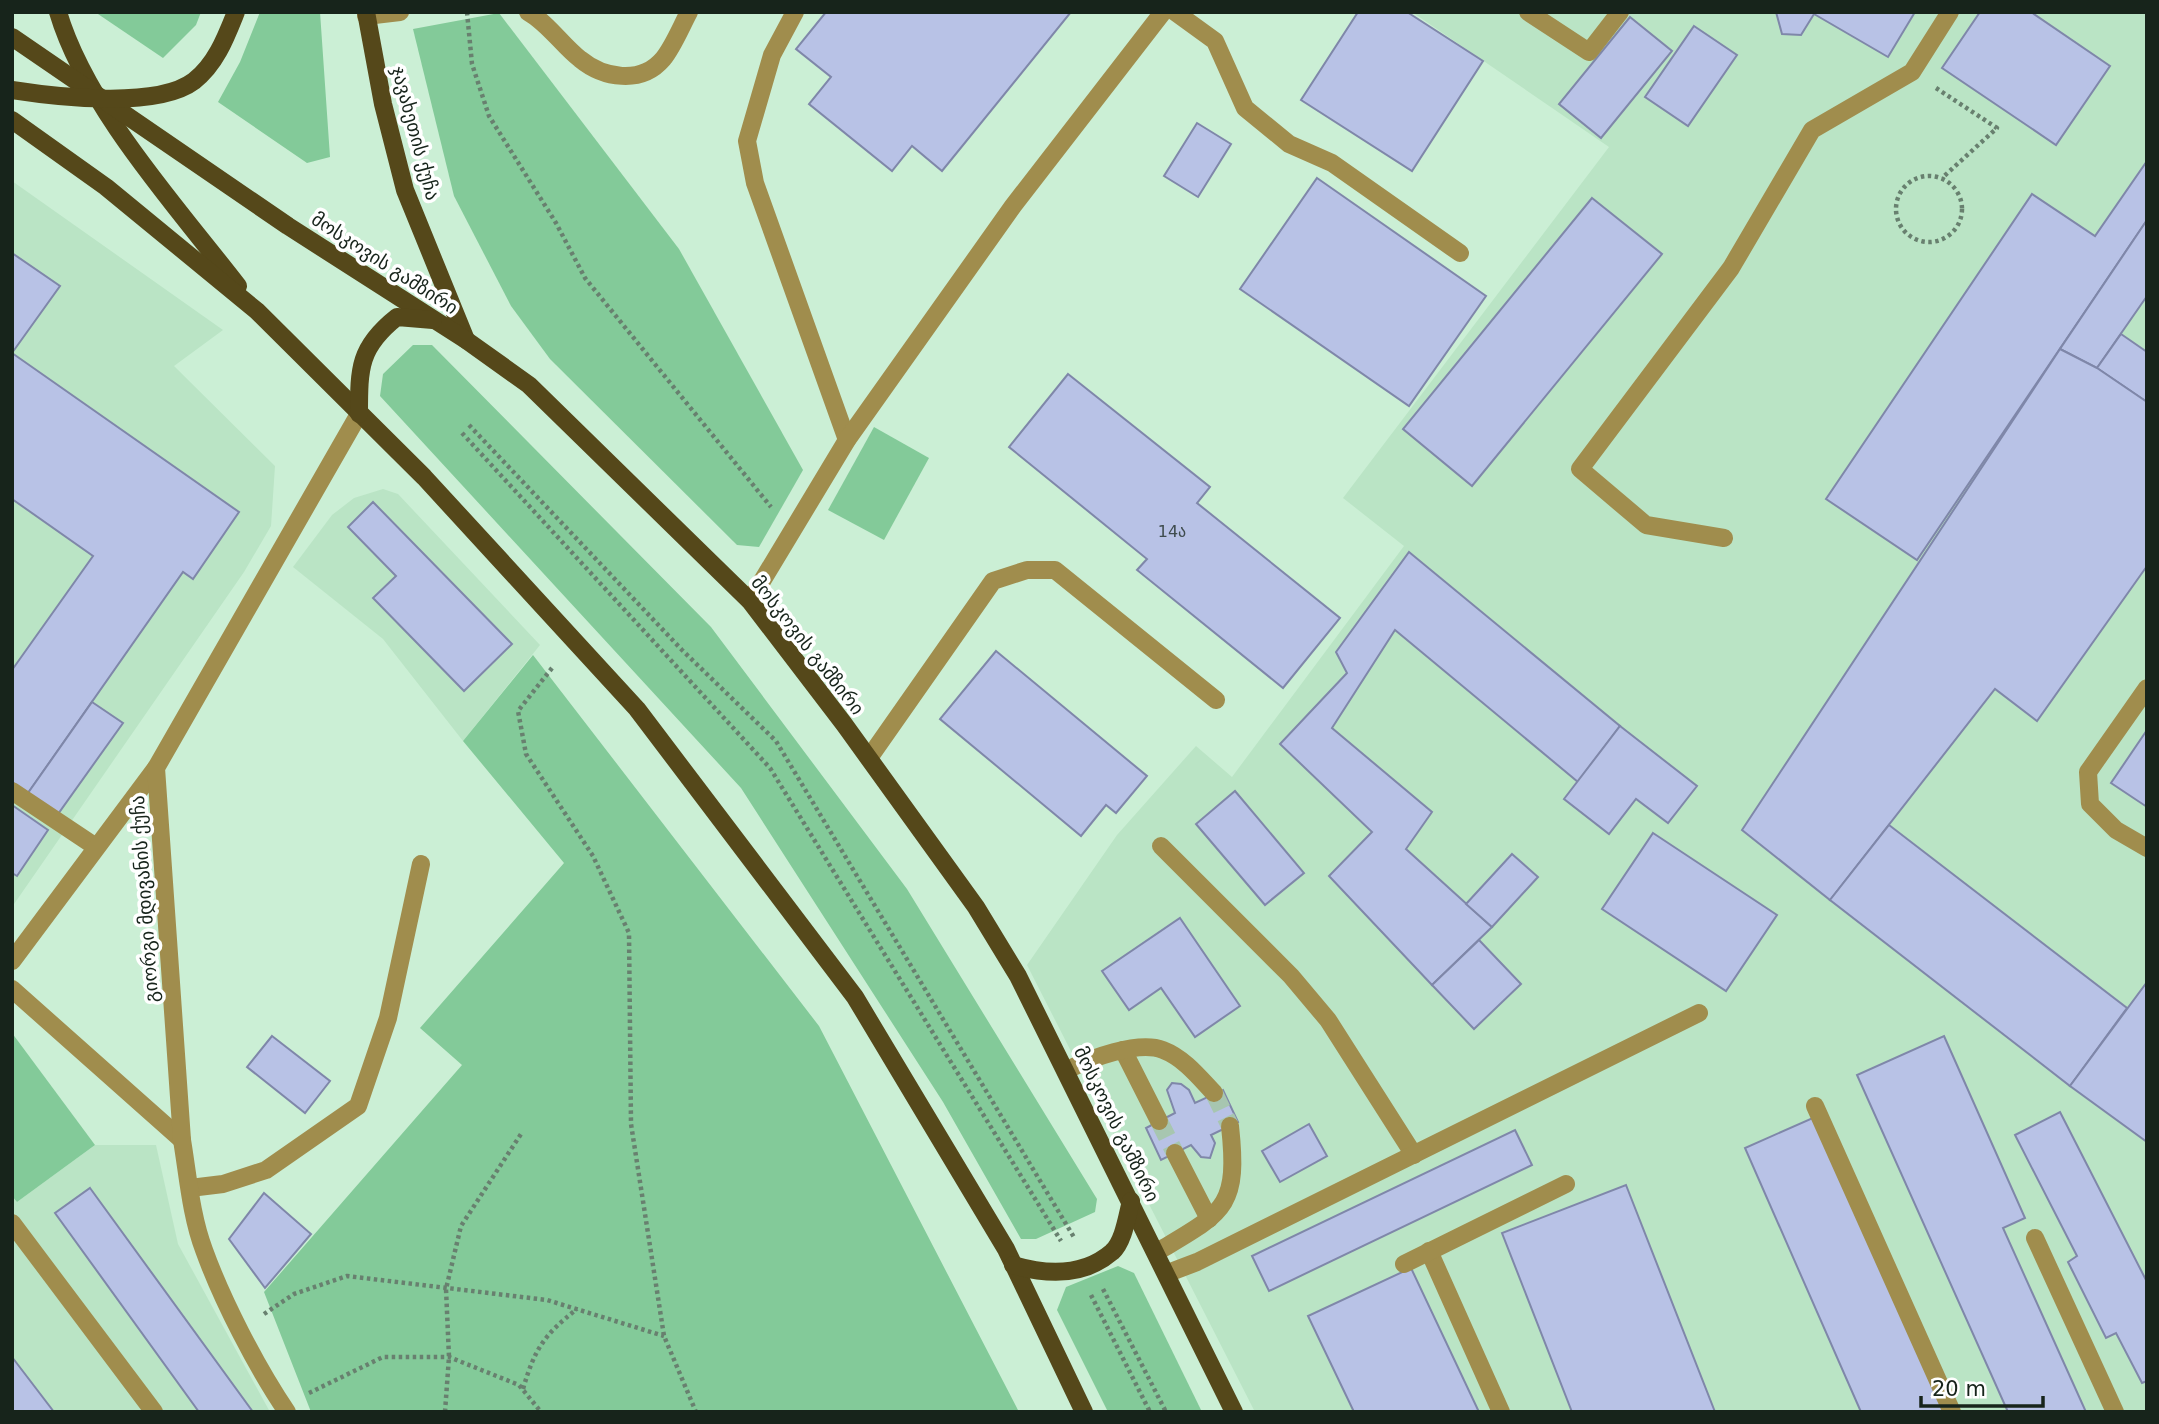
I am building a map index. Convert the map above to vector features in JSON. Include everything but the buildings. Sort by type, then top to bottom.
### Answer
[{"type":"main road","points":[[58,12],[67,41],[99,97],[138,156],[257,311]]},
{"type":"main road","points":[[12,90],[148,98],[193,82],[223,47],[236,12]]},
{"type":"main road","name":"ჯავახეთის ქუჩა","points":[[366,14],[383,104],[405,190],[466,340]]},
{"type":"main road","name":"მოსკოვის გამზირი","points":[[12,37],[288,226],[466,340],[529,385],[750,601],[869,758],[976,907],[1018,976],[1168,1273],[1234,1412]]},
{"type":"main road","points":[[12,120],[106,187],[257,311],[424,477],[637,709],[855,997],[1013,1265],[1084,1412]]},
{"type":"main road","points":[[359,414],[359,375],[365,352],[379,331],[397,317],[437,321]]},
{"type":"main road","points":[[1013,1265],[1044,1274],[1084,1267],[1113,1251],[1124,1230],[1131,1201]]},
{"type":"street","points":[[366,14],[400,12]]},
{"type":"street","points":[[528,12],[581,61],[614,75],[630,77],[640,75],[663,59],[689,12]]},
{"type":"street","points":[[795,12],[772,55],[747,141],[755,183],[847,440]]},
{"type":"street","points":[[750,601],[847,440],[1013,206],[1163,12]]},
{"type":"street","points":[[1175,12],[1215,41],[1245,107],[1289,144],[1332,163],[1460,253]]},
{"type":"street","points":[[1528,12],[1589,52],[1620,12]]},
{"type":"street","points":[[1724,538],[1646,525],[1580,469],[1731,268],[1812,130],[1912,72],[1950,12]]},
{"type":"street","name":"გიორგი მდივანის ქუჩა","points":[[285,1408],[241,1330],[203,1249],[190,1188],[182,1140],[156,768],[359,414]]},
{"type":"street","points":[[869,758],[993,581],[1027,570],[1055,570],[1216,700]]},
{"type":"street","points":[[2147,688],[2088,772],[2090,804],[2116,830],[2147,848]]},
{"type":"street","points":[[12,961],[156,768]]},
{"type":"street","points":[[12,791],[96,847]]},
{"type":"street","points":[[1161,846],[1291,976],[1328,1020],[1413,1155]]},
{"type":"street","points":[[190,1188],[223,1184],[266,1170],[358,1106],[388,1018],[421,864]]},
{"type":"street","points":[[12,989],[182,1140]]},
{"type":"street","points":[[1168,1273],[1198,1262],[1699,1013]]},
{"type":"street","points":[[1067,1070],[1085,1061],[1123,1049],[1162,1049],[1191,1068],[1214,1093]]},
{"type":"street","points":[[1123,1049],[1159,1121]]},
{"type":"street","points":[[1815,1105],[1952,1412]]},
{"type":"street","points":[[1157,1252],[1209,1219],[1228,1198],[1234,1168],[1230,1126]]},
{"type":"street","points":[[1175,1153],[1209,1219]]},
{"type":"street","points":[[1404,1264],[1566,1184]]},
{"type":"street","points":[[12,1223],[154,1412]]},
{"type":"street","points":[[2035,1238],[2115,1412]]},
{"type":"street","points":[[1429,1251],[1501,1412]]},
{"type":"path","points":[[467,12],[472,64],[489,116],[556,223],[584,278],[763,494],[789,537]]},
{"type":"path","points":[[1912,72],[1997,128],[1942,178]]},
{"type":"path","points":[[1931,176],[1942,178],[1959,193],[1961,216],[1957,226],[1941,240],[1919,241],[1902,229],[1897,219],[1897,198],[1910,181],[1931,176]]},
{"type":"path","points":[[469,425],[682,650],[776,741],[1166,1412]]},
{"type":"path","points":[[462,433],[770,768],[1084,1267],[1150,1412]]},
{"type":"path","points":[[552,668],[519,712],[526,754],[593,856],[629,933],[631,1124],[664,1336],[696,1412]]},
{"type":"path","points":[[445,1412],[449,1357],[446,1289],[461,1226],[521,1134]]},
{"type":"path","points":[[241,1330],[294,1294],[347,1276],[547,1300],[664,1336]]},
{"type":"path","points":[[523,1390],[533,1355],[548,1331],[577,1309]]},
{"type":"path","points":[[285,1408],[383,1357],[449,1357],[519,1385],[541,1412]]},
{"type":"shaded area","points":[[95,12],[201,12],[196,25],[163,58]]},
{"type":"shaded area","points":[[260,12],[320,12],[330,157],[307,163],[218,102],[240,62]]},
{"type":"shaded area","points":[[1412,12],[2147,12],[2147,1412],[1255,1412],[1027,965],[1117,835],[1196,746],[1232,777],[1404,546],[1343,498],[1609,147]]},
{"type":"shaded area","points":[[499,13],[679,249],[803,470],[759,547],[737,545],[550,359],[511,306],[454,196],[413,29]]},
{"type":"shaded area","points":[[12,181],[223,330],[174,366],[275,466],[271,526],[244,572],[12,907]]},
{"type":"shaded area","points":[[413,345],[432,345],[711,627],[907,889],[1097,1199],[1095,1212],[1036,1239],[1021,1239],[943,1102],[741,788],[380,396],[383,374]]},
{"type":"shaded area","points":[[874,427],[929,458],[884,540],[828,510]]},
{"type":"shaded area","points":[[383,489],[398,494],[540,645],[463,741],[383,639],[293,567],[332,515],[354,498]]},
{"type":"shaded area","points":[[533,655],[819,1026],[1019,1412],[311,1412],[264,1292],[462,1065],[420,1028],[564,863],[463,741]]},
{"type":"shaded area","points":[[12,1033],[95,1145],[17,1202],[12,1196]]},
{"type":"shaded area","points":[[95,1145],[156,1145],[178,1244],[270,1412],[12,1412],[12,1196],[17,1202]]},
{"type":"shaded area","points":[[1118,1266],[1134,1273],[1202,1412],[1108,1412],[1057,1310],[1066,1287]]},
{"type":"tunnel","points":[[1214,1093],[1230,1126]]},
{"type":"tunnel","points":[[1159,1121],[1175,1153]]}]
